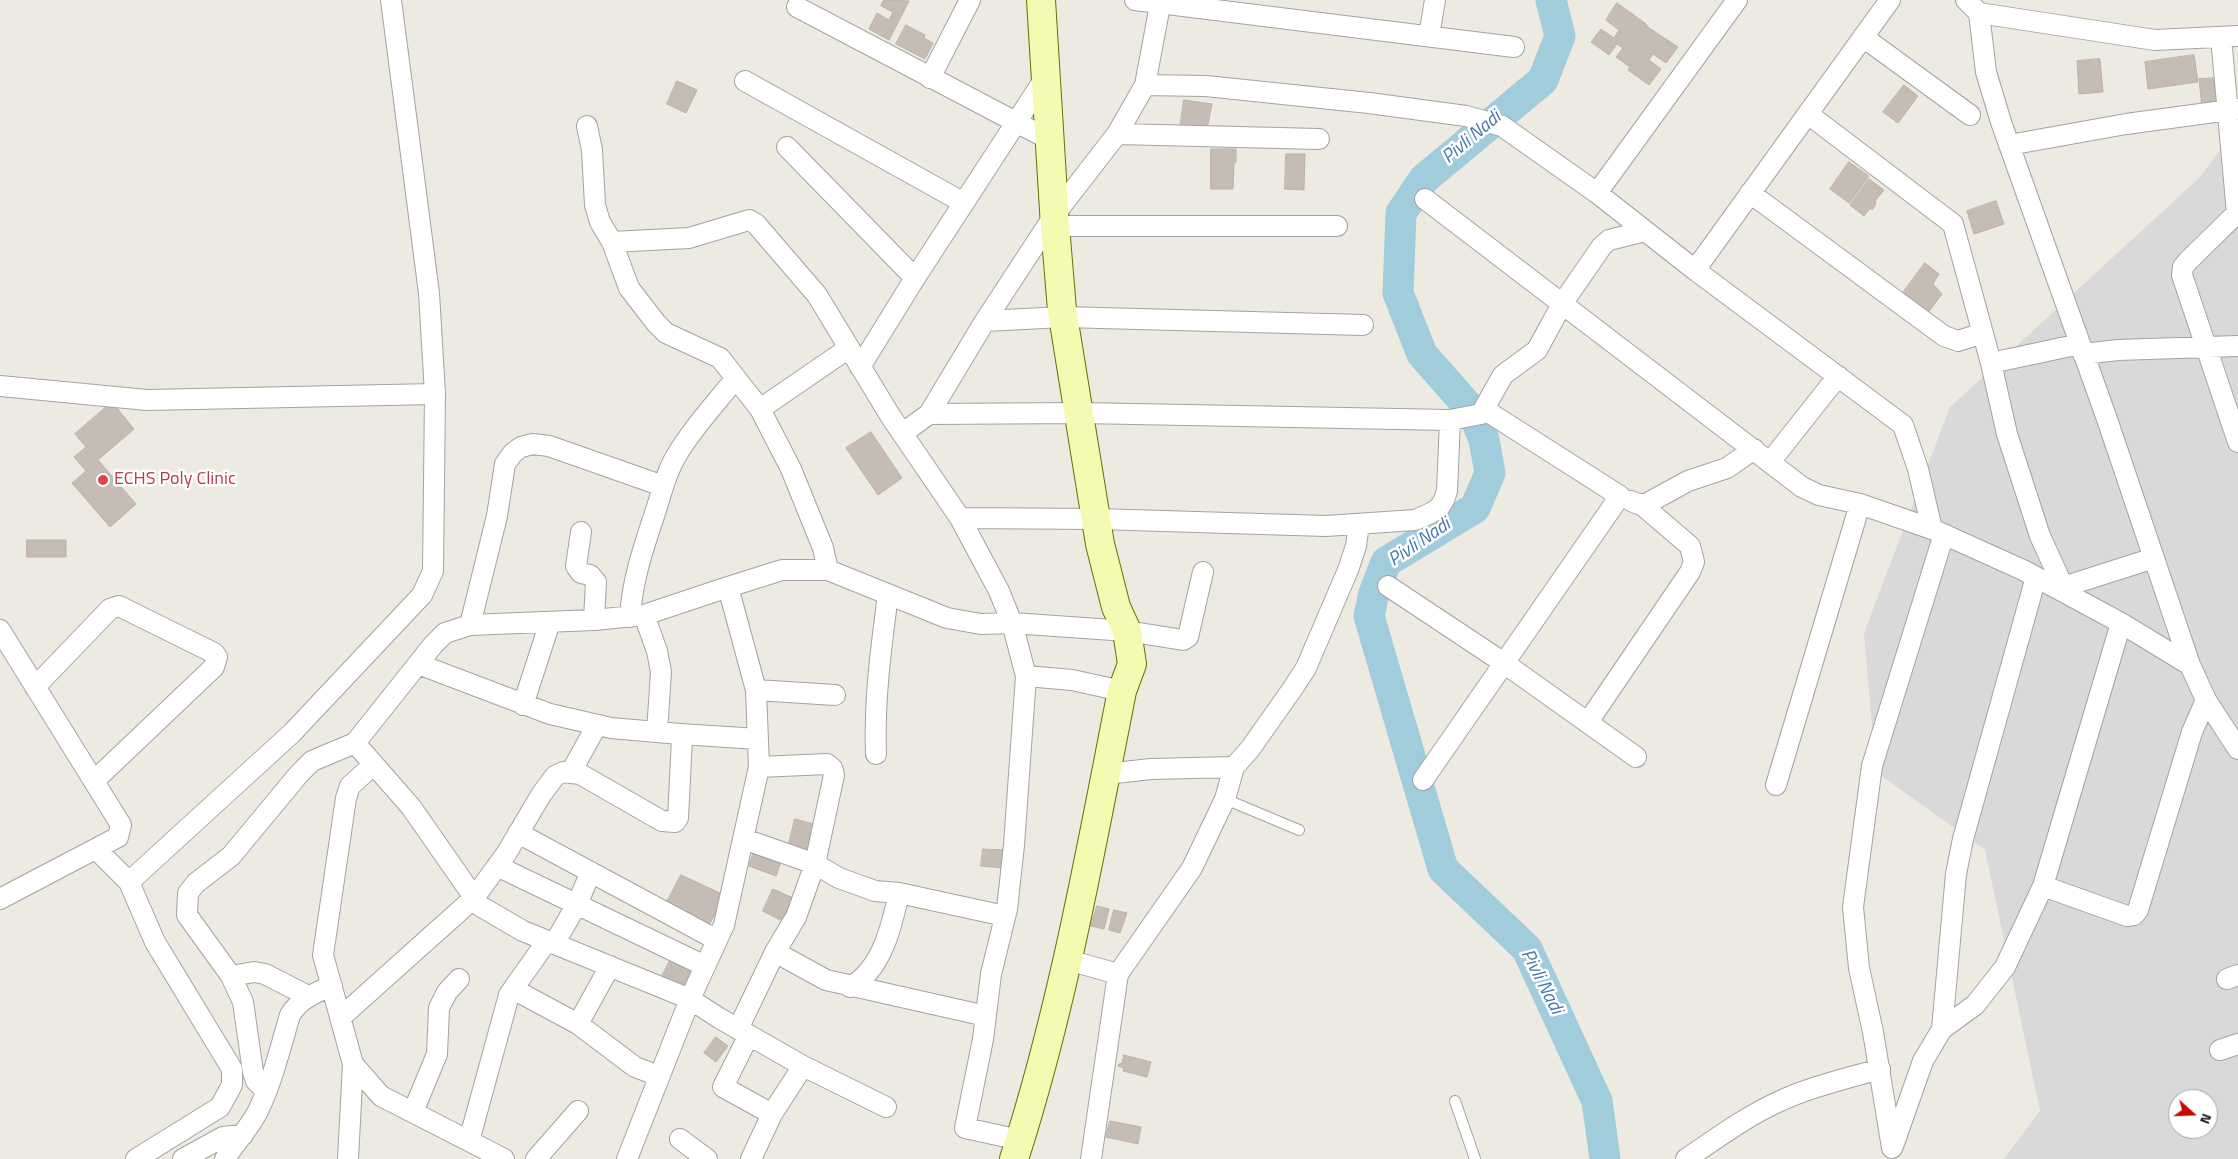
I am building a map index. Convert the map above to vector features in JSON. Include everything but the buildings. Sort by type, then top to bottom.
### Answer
[{"type":"street","points":[[129,882],[292,733],[422,595],[433,571],[435,394],[429,293],[391,0]]},
{"type":"street","points":[[930,78],[970,0]]},
{"type":"street","points":[[612,242],[689,238],[749,220],[756,224],[817,295],[860,367],[960,518],[999,590],[1012,623],[1026,676],[1014,845],[1005,916],[991,974],[986,1016],[965,1128],[1017,1149],[1033,1098],[1068,960],[1122,691],[1132,664],[1127,631],[1116,607],[1100,544],[1098,519],[1063,317],[1041,0]]},
{"type":"street","points":[[1136,0],[1514,47]]},
{"type":"street","points":[[1429,36],[1434,0]]},
{"type":"street","points":[[1597,193],[1737,0]]},
{"type":"street","points":[[1695,270],[1890,0]]},
{"type":"street","points":[[903,433],[929,414],[985,321],[1117,134],[1145,85],[1162,2]]},
{"type":"street","points":[[797,7],[1016,124],[1050,140]]},
{"type":"street","points":[[2238,442],[2182,275],[2183,267],[2237,205],[2230,36],[2155,40],[1972,7],[1986,72],[2010,145],[2190,665],[2206,700],[2238,749]]},
{"type":"street","points":[[1863,37],[1970,115]]},
{"type":"street","points":[[860,367],[915,278],[1045,78]]},
{"type":"street","points":[[745,81],[964,203]]},
{"type":"street","points":[[1145,85],[1206,86],[1369,103],[1466,116],[1502,126],[1597,193],[1695,270],[1903,425],[1938,531],[1872,766],[1853,907],[1859,968],[1880,1069],[1892,1154]]},
{"type":"street","points":[[2010,145],[2126,124],[2233,109]]},
{"type":"street","points":[[1808,114],[1954,224],[1991,363],[2007,434],[2040,536],[2065,590]]},
{"type":"street","points":[[587,126],[592,150],[594,205],[600,222],[612,242],[629,288],[666,333],[720,358],[760,409],[791,469],[822,548],[828,570]]},
{"type":"street","points":[[1117,134],[1319,139]]},
{"type":"street","points":[[787,148],[915,278]]},
{"type":"street","points":[[1750,193],[1944,336],[1958,341],[1983,333]]},
{"type":"street","points":[[1425,199],[1802,487],[1819,495],[1860,504],[1938,531],[2065,590],[2190,665]]},
{"type":"street","points":[[1055,220],[1337,226]]},
{"type":"street","points":[[960,518],[1098,519],[1326,526],[1415,520],[1432,513],[1444,500],[1468,417],[1503,375],[1537,350],[1562,304],[1602,246],[1609,240],[1645,231]]},
{"type":"street","points":[[985,321],[1063,317],[1363,325]]},
{"type":"street","points":[[1991,363],[2081,349],[2118,350],[2238,346]]},
{"type":"street","points":[[760,409],[848,348]]},
{"type":"street","points":[[1770,462],[1838,376]]},
{"type":"street","points":[[657,732],[661,672],[657,651],[637,616],[631,593],[663,486],[676,456],[691,432],[736,378]]},
{"type":"street","points":[[0,386],[147,400],[435,394]]},
{"type":"street","points":[[929,414],[1080,413],[1468,417],[1620,496],[1642,504],[1690,546],[1694,562],[1690,572],[1588,722]]},
{"type":"street","points":[[470,625],[497,516],[502,473],[509,459],[521,447],[532,444],[550,446],[663,486]]},
{"type":"street","points":[[1642,504],[1688,481],[1727,468],[1754,449]]},
{"type":"street","points":[[1424,780],[1620,496]]},
{"type":"street","points":[[1776,785],[1860,504]]},
{"type":"street","points":[[1092,1159],[1118,974],[1192,868],[1225,799],[1234,767],[1250,749],[1306,668],[1348,570],[1356,546],[1359,524]]},
{"type":"street","points":[[581,532],[576,566],[581,573],[590,575],[596,582],[594,620]]},
{"type":"street","points":[[2065,590],[2154,558]]},
{"type":"street","points":[[266,1090],[254,1076],[243,1002],[231,976],[187,914],[188,893],[196,883],[231,856],[312,761],[355,744],[445,633],[470,625],[594,620],[637,616],[782,570],[828,570],[850,577],[888,595],[947,618],[981,624],[1012,623],[1127,631],[1186,640],[1203,572]]},
{"type":"street","points":[[1942,1029],[1956,874],[1963,839],[2036,577]]},
{"type":"street","points":[[1388,586],[1504,663],[1636,757]]},
{"type":"street","points":[[627,1159],[690,999],[724,925],[759,767],[756,690],[728,587]]},
{"type":"street","points":[[876,754],[875,720],[888,595]]},
{"type":"street","points":[[35,687],[115,606],[119,606],[214,653],[217,657],[214,667],[94,781]]},
{"type":"street","points":[[523,705],[550,622]]},
{"type":"street","points":[[1892,1154],[1923,1061],[1942,1029],[1976,1005],[2005,967],[2042,886],[2121,623]]},
{"type":"street","points":[[0,630],[121,826],[118,837],[0,899]]},
{"type":"street","points":[[418,664],[523,705],[550,714],[596,725],[680,734],[758,739]]},
{"type":"street","points":[[1026,676],[1072,680],[1122,691]]},
{"type":"street","points":[[756,690],[835,695]]},
{"type":"street","points":[[2042,886],[2127,916],[2134,915],[2138,910],[2192,732],[2206,700]]},
{"type":"street","points":[[571,772],[596,725]]},
{"type":"street","points":[[340,1018],[474,898],[555,776],[564,772],[580,774],[662,821],[675,822],[678,818],[682,739],[680,734]]},
{"type":"street","points":[[355,744],[411,807],[480,906],[523,931],[690,999],[803,1066],[886,1107]]},
{"type":"street","points":[[759,767],[827,764],[832,768],[834,775],[815,864],[796,917],[775,952],[723,1087],[772,1114]]},
{"type":"street","points":[[348,1159],[353,1064],[324,955],[346,798],[350,786],[373,765]]},
{"type":"street","points":[[1106,774],[1151,769],[1234,767]]},
{"type":"street","points":[[518,833],[717,940]]},
{"type":"street","points":[[744,839],[815,864],[839,878],[875,891],[899,893],[1005,916]]},
{"type":"street","points":[[96,849],[129,882],[155,942],[232,1069],[232,1086],[220,1107],[136,1159]]},
{"type":"street","points":[[497,866],[705,966]]},
{"type":"street","points":[[469,1140],[509,995],[520,976],[550,942],[577,904],[591,872]]},
{"type":"street","points":[[850,987],[867,975],[875,962],[892,923],[899,893]]},
{"type":"street","points":[[775,952],[826,980],[850,987],[986,1016]]},
{"type":"street","points":[[1068,960],[1118,974]]},
{"type":"street","points":[[578,1024],[610,966]]},
{"type":"street","points":[[231,976],[254,972],[265,974],[308,996]]},
{"type":"street","points":[[413,1112],[437,1054],[439,1008],[447,992],[459,979]]},
{"type":"street","points":[[226,1159],[258,1111],[290,1015],[296,1005],[308,996],[332,986]]},
{"type":"street","points":[[513,989],[578,1024],[635,1067],[659,1076]]},
{"type":"street","points":[[353,1064],[381,1096],[504,1159]]},
{"type":"street","points":[[751,1159],[772,1114],[803,1066]]},
{"type":"street","points":[[1686,1159],[1739,1124],[1776,1103],[1805,1090],[1880,1069]]},
{"type":"street","points":[[536,1159],[557,1132],[578,1111]]},
{"type":"street","points":[[183,1159],[223,1137],[243,1135]]},
{"type":"street","points":[[680,1139],[707,1159]]},
{"type":"lane","points":[[1225,799],[1300,830]]},
{"type":"lane","points":[[1455,1101],[1475,1159]]},
{"type":"shaded area","points":[[2238,126],[2238,1159],[2004,1159],[2040,1111],[1985,850],[1876,772],[1864,633],[1950,407],[2199,178]]},
{"type":"waterway","name":"Pivli Nadi","points":[[1551,0],[1560,36],[1543,80],[1424,179],[1401,213],[1398,293],[1422,354],[1473,412],[1484,440],[1490,473],[1475,508],[1386,562],[1374,593],[1369,616],[1443,869],[1527,949],[1597,1101],[1605,1159]]},
{"type":"place","name":"ECHS Poly Clinic","points":[[103,480]]}]
